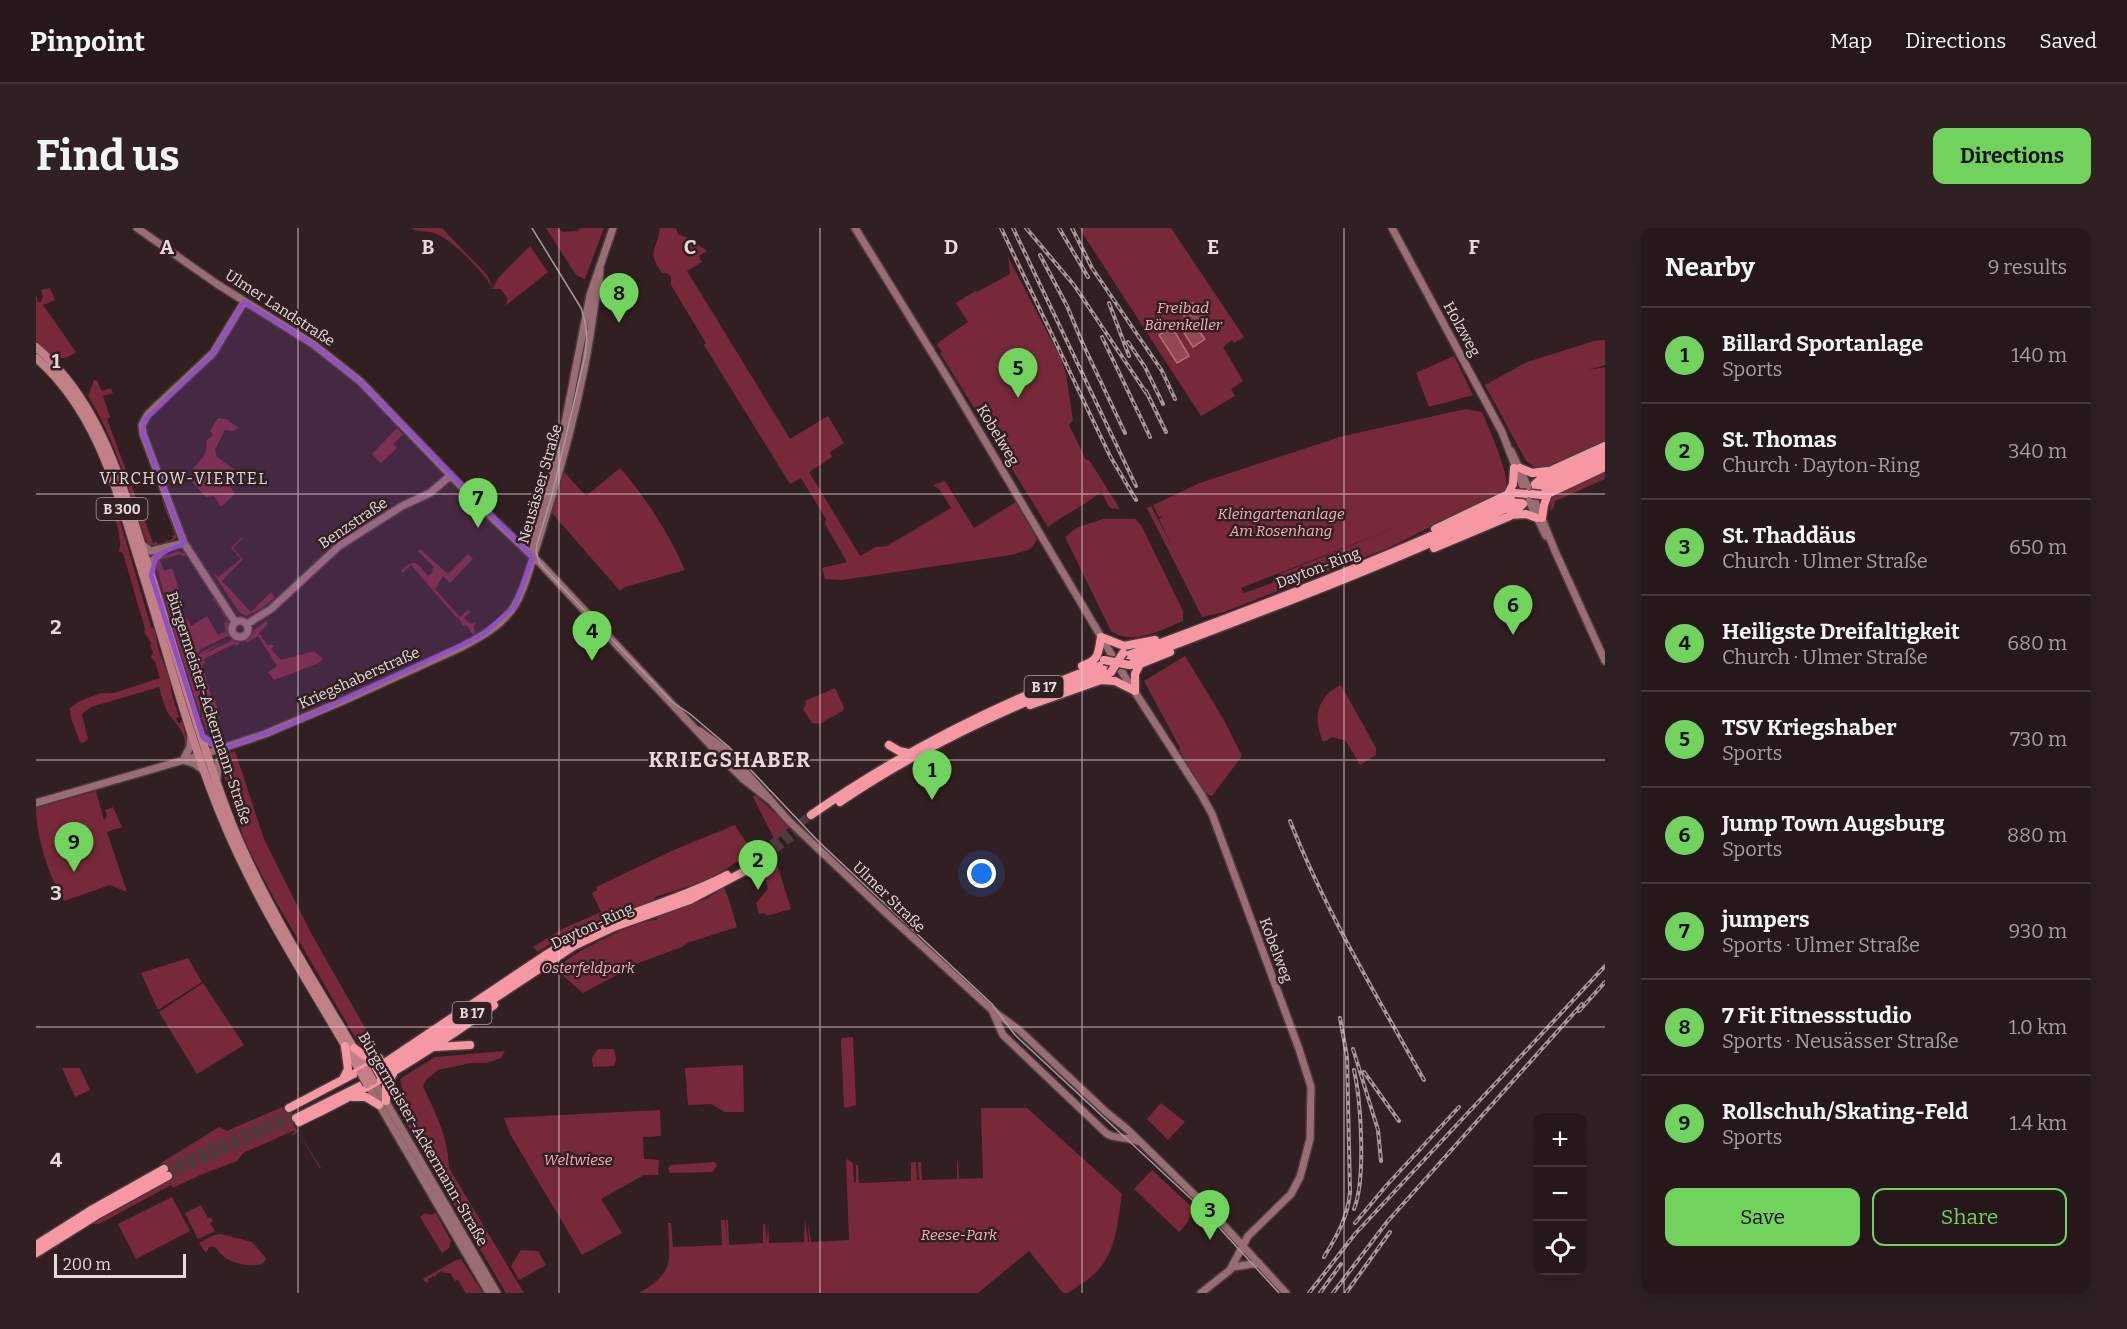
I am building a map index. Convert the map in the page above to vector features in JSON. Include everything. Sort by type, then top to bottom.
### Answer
[{"type":"highway","points":[[1410,549],[1444,545],[1510,516],[1523,514],[1539,518],[1544,505],[1513,484],[1517,468],[1534,473],[1550,471],[1605,446]]},
{"type":"highway","name":"Dayton-Ring","points":[[1529,494],[1605,452]]},
{"type":"highway","name":"Dayton-Ring","points":[[1122,661],[1410,549],[1605,459]]},
{"type":"highway","points":[[1410,549],[1432,531],[1605,467]]},
{"type":"highway","points":[[1510,516],[1550,471]]},
{"type":"highway","points":[[1092,662],[1098,652],[1101,637],[1116,644],[1131,646],[1181,630],[1207,629]]},
{"type":"highway","points":[[985,716],[1027,687],[1092,662],[1106,666],[1122,661],[1140,664],[1186,646],[1207,629]]},
{"type":"highway","points":[[1122,661],[1131,646]]},
{"type":"highway","points":[[985,716],[1101,680],[1115,681],[1135,691],[1135,674],[1140,664]]},
{"type":"highway","points":[[1101,680],[1106,666]]},
{"type":"highway","name":"B 17","points":[[985,716],[813,818],[891,762],[908,753],[985,716],[1037,697],[1106,666]]},
{"type":"highway","points":[[891,762],[889,745],[899,752],[908,753]]},
{"type":"highway","name":"Dayton-Ring","points":[[294,1115],[367,1077],[574,946],[608,930],[690,900],[717,887],[764,854],[697,890],[584,934],[523,970],[367,1077]]},
{"type":"highway","points":[[294,1115],[350,1098],[366,1097],[382,1103],[389,1078],[396,1071],[463,1027],[547,962]]},
{"type":"highway","points":[[350,1098],[382,1058],[469,1000],[523,970]]},
{"type":"highway","points":[[434,1047],[470,1045],[464,1043],[460,1038],[463,1027]]},
{"type":"highway","points":[[294,1115],[340,1082],[348,1070],[350,1047],[368,1058],[382,1058]]},
{"type":"highway","points":[[340,1082],[396,1071]]},
{"type":"highway","points":[[36,1245],[101,1204],[166,1173],[36,1253]]},
{"type":"main road","name":"Bürgermeister-Ackermann-Straße","points":[[36,347],[72,385],[97,425],[114,464],[151,575],[203,738],[205,772],[225,825],[251,883],[350,1047]]},
{"type":"main road","name":"Bürgermeister-Ackermann-Straße","points":[[36,358],[54,375],[75,402],[102,452],[191,730],[216,780],[236,832],[258,879],[367,1077]]},
{"type":"street","name":"Ulmer Landstraße","points":[[137,228],[244,302],[299,334],[340,364],[400,421]]},
{"type":"street","name":"Neusässer Straße","points":[[533,557],[560,472],[588,357],[600,268],[613,228]]},
{"type":"street","name":"Kobelweg","points":[[855,228],[1034,522],[1101,637],[1122,661],[1135,691],[1212,814],[1310,1080],[1310,1139],[1300,1177],[1291,1194],[1248,1236],[1233,1267]]},
{"type":"street","name":"Holzweg","points":[[1392,228],[1507,444],[1605,661]]},
{"type":"street","name":"Benzstraße","points":[[244,302],[213,354],[148,414],[142,425],[143,434],[184,543],[236,622],[232,626],[233,632],[239,637],[247,633],[247,624],[271,609],[339,546],[402,506],[430,493],[451,475]]},
{"type":"street","name":"Ulmer Straße","points":[[400,421],[533,557],[688,722],[725,749],[796,828],[992,1010],[1019,1030],[1116,1120],[1243,1245],[1288,1293]]},
{"type":"street","points":[[141,544],[151,551],[184,543]]},
{"type":"street","points":[[151,575],[153,560],[166,548]]},
{"type":"street","name":"Kriegshaberstraße","points":[[36,803],[224,748],[289,725],[481,636],[502,621],[515,606],[533,557]]},
{"type":"street","points":[[236,622],[240,620],[247,624]]},
{"type":"street","points":[[191,730],[190,747],[183,760],[195,764],[205,772]]},
{"type":"street","points":[[203,738],[224,748],[218,763],[216,780]]},
{"type":"street","name":"Ulmer Straße","points":[[992,1010],[1003,1035],[1110,1136],[1130,1138],[1139,1142]]},
{"type":"street","name":"Bürgermeister-Ackermann-Straße","points":[[367,1077],[489,1293]]},
{"type":"street","name":"Bürgermeister-Ackermann-Straße","points":[[382,1103],[497,1293]]},
{"type":"street","points":[[1116,1120],[1121,1137]]},
{"type":"street","points":[[1201,1293],[1233,1267],[1259,1263]]},
{"type":"highlighted area","points":[[244,302],[313,344],[360,381],[533,557],[515,606],[481,636],[289,725],[222,749],[203,738],[151,575],[157,555],[184,543],[143,434],[143,422],[213,353]]},
{"type":"green space","points":[[411,228],[442,228],[487,275],[493,288],[498,278],[530,246],[548,272],[505,306],[507,299],[504,293],[500,289],[493,289],[475,265],[450,242],[434,233]]},
{"type":"green space","points":[[546,228],[557,228],[562,232],[577,231],[581,228],[604,228],[585,279],[576,275]]},
{"type":"green space","points":[[660,228],[676,228],[678,234],[695,241],[707,251],[699,256],[702,262],[687,271],[790,439],[828,416],[844,443],[830,452],[832,457],[809,472],[860,556],[876,547],[887,546],[951,508],[940,490],[933,485],[945,481],[974,528],[1016,502],[1037,539],[1033,546],[1028,550],[1011,555],[842,580],[825,579],[822,568],[847,562],[825,524],[826,519],[801,478],[790,484],[704,345],[706,343],[671,285],[671,277],[662,273],[657,265],[654,250]]},
{"type":"green space","name":"Freibad Bärenkeller","points":[[1079,228],[1171,228],[1244,337],[1234,343],[1232,340],[1223,347],[1243,381],[1231,389],[1235,396],[1201,416]]},
{"type":"green space","points":[[1008,257],[1061,359],[1066,374],[1073,420],[1069,425],[1086,460],[1089,460],[1120,509],[1110,508],[1101,492],[1048,527],[940,353],[942,352],[937,345],[939,342],[968,322],[956,303],[1010,274]]},
{"type":"green space","points":[[50,288],[55,300],[43,305],[76,352],[64,358],[50,355],[36,343],[36,294],[38,302],[41,302],[43,297],[41,290]]},
{"type":"green space","points":[[1605,340],[1605,365],[1588,370],[1605,367],[1605,442],[1541,469],[1536,468],[1526,461],[1485,385],[1527,362],[1594,341]]},
{"type":"green space","points":[[1454,356],[1473,395],[1429,407],[1416,373]]},
{"type":"green space","points":[[94,380],[97,381],[102,391],[111,388],[113,393],[103,396],[110,417],[107,419],[153,543],[158,544],[173,539],[172,536],[175,535],[162,501],[164,500],[177,533],[176,538],[169,543],[157,546],[146,541],[114,448],[88,396]]},
{"type":"green space","name":"Kleingartenanlage Am Rosenhang","points":[[1466,409],[1482,412],[1502,463],[1507,483],[1506,489],[1388,548],[1224,612],[1202,617],[1147,508],[1151,506],[1173,548],[1159,519],[1163,516],[1159,517],[1153,505],[1200,483],[1343,436]],"holes":[[[1412,521],[1277,575],[1272,583],[1244,593],[1241,588]]]},
{"type":"green space","points":[[218,418],[226,419],[239,428],[232,431],[225,430],[215,450],[217,457],[234,469],[226,480],[235,494],[221,507],[214,496],[206,497],[191,481],[195,470],[193,468],[205,453],[206,441],[213,435],[210,431]]},
{"type":"green space","points":[[397,428],[403,435],[393,444],[397,448],[381,463],[372,454]]},
{"type":"green space","points":[[620,468],[656,516],[685,570],[625,587],[620,591],[552,513],[564,472],[586,496]]},
{"type":"green space","points":[[1605,470],[1605,479],[1555,501],[1553,509],[1550,510],[1552,496]]},
{"type":"green space","points":[[116,507],[151,627],[155,629],[158,648],[170,680],[179,717],[176,718],[178,723],[182,722],[184,728],[186,748],[182,731],[166,709],[159,687],[91,707],[82,714],[88,739],[83,743],[80,742],[71,718],[70,708],[80,701],[101,693],[114,693],[160,678],[151,657],[153,652],[151,643],[144,632],[123,553],[119,551],[120,540],[114,508]]},
{"type":"green space","points":[[1103,519],[1135,519],[1141,525],[1183,611],[1183,621],[1138,637],[1128,637],[1111,631],[1065,537],[1076,528]]},
{"type":"green space","points":[[242,537],[233,548],[243,559],[222,581],[251,612],[271,592],[275,597],[261,609],[246,616],[239,612],[211,570],[218,577],[241,559],[231,548]]},
{"type":"green space","points":[[420,549],[448,574],[468,554],[473,559],[450,583],[443,576],[435,589],[460,617],[468,610],[471,612],[464,618],[471,624],[476,622],[475,634],[472,634],[467,625],[463,626],[458,617],[411,565],[402,573],[401,571],[413,563],[416,563],[428,576],[433,572],[434,567],[418,551]]},
{"type":"green space","points":[[179,551],[186,555],[183,557],[181,554],[160,560],[164,571],[172,568],[183,602],[180,603],[184,618],[186,617],[191,626],[207,616],[218,635],[226,631],[224,623],[227,621],[224,616],[221,617],[223,615],[219,607],[216,609],[218,606],[214,600],[211,602],[214,598],[228,622],[228,636],[201,649],[196,656],[200,714],[156,565],[160,557]]},
{"type":"green space","points":[[266,621],[268,624],[259,633],[268,646],[271,644],[274,646],[271,649],[281,660],[314,651],[323,659],[317,664],[274,680],[268,672],[277,666],[258,636],[247,643],[245,641]]},
{"type":"green space","points":[[230,638],[201,655],[233,640],[240,643],[204,659],[205,663],[202,664],[218,711],[208,717],[207,731],[202,718],[203,696],[198,656]]},
{"type":"green space","points":[[1185,656],[1224,720],[1242,756],[1212,796],[1205,793],[1179,750],[1144,681]]},
{"type":"green space","points":[[1341,685],[1376,748],[1376,755],[1360,765],[1346,741],[1333,737],[1323,742],[1318,725],[1322,702],[1326,696]]},
{"type":"green space","points":[[835,688],[844,707],[843,711],[819,724],[812,723],[803,709],[805,701]]},
{"type":"green space","points":[[235,751],[264,839],[311,933],[376,1047],[368,1048],[359,1044],[275,900],[251,854],[242,834],[239,816],[221,769],[225,755]]},
{"type":"green space","points":[[96,791],[104,820],[107,816],[105,810],[113,807],[122,827],[107,832],[127,892],[110,885],[64,901],[53,881],[44,856],[38,831],[36,808]]},
{"type":"green space","points":[[755,795],[790,826],[777,840],[777,844],[753,797]]},
{"type":"green space","name":"Osterfeldpark","points":[[735,825],[753,852],[708,880],[655,897],[654,900],[603,919],[551,943],[538,952],[533,947],[562,929],[601,912],[592,893],[597,890],[596,887],[676,849]]},
{"type":"green space","points":[[776,861],[791,909],[766,916],[765,913],[759,914],[756,903],[768,889],[764,875]]},
{"type":"green space","name":"Osterfeldpark","points":[[724,887],[737,927],[687,943],[641,962],[583,993],[553,967],[617,933],[640,923],[657,920],[657,917],[708,898]]},
{"type":"green space","points":[[188,958],[202,982],[158,1010],[141,973]]},
{"type":"green space","points":[[203,983],[244,1045],[197,1074],[159,1012]]},
{"type":"green space","points":[[853,1037],[856,1105],[846,1108],[844,1107],[841,1041],[842,1038]]},
{"type":"green space","points":[[598,1049],[614,1049],[616,1059],[614,1066],[593,1067],[592,1058]]},
{"type":"green space","points":[[505,1051],[501,1058],[487,1063],[471,1063],[438,1070],[426,1080],[423,1086],[444,1136],[449,1168],[524,1293],[506,1293],[412,1134],[396,1099],[403,1091],[400,1079],[435,1057]]},
{"type":"green space","points":[[743,1065],[744,1112],[725,1112],[711,1104],[688,1105],[685,1068]]},
{"type":"green space","points":[[62,1068],[80,1068],[90,1090],[75,1097]]},
{"type":"green space","points":[[1161,1103],[1185,1122],[1168,1140],[1147,1119]]},
{"type":"green space","points":[[282,1107],[298,1132],[292,1136],[295,1130],[243,1153],[237,1161],[173,1188],[171,1185],[99,1224],[88,1224],[169,1180],[161,1163],[219,1127],[227,1131]]},
{"type":"green space","name":"Reese-Park","points":[[981,1108],[1027,1108],[1122,1194],[1116,1234],[1109,1253],[1095,1273],[1068,1293],[1063,1293],[1029,1251],[978,1293],[639,1293],[659,1278],[668,1265],[668,1223],[671,1223],[673,1247],[722,1245],[721,1220],[725,1220],[727,1245],[726,1220],[728,1220],[729,1245],[763,1243],[763,1224],[765,1224],[767,1243],[768,1221],[769,1243],[804,1242],[805,1219],[808,1242],[808,1222],[811,1242],[849,1240],[847,1159],[853,1163],[854,1183],[856,1182],[856,1165],[858,1165],[859,1183],[911,1181],[911,1163],[916,1162],[917,1180],[919,1180],[918,1162],[921,1162],[922,1180],[957,1179],[957,1161],[959,1179],[983,1178]]},
{"type":"green space","name":"Weltwiese","points":[[660,1110],[661,1136],[643,1137],[644,1159],[659,1160],[658,1175],[644,1175],[601,1199],[622,1233],[582,1255],[510,1134],[504,1118]]},
{"type":"green space","points":[[298,1132],[321,1168],[320,1169]]},
{"type":"green space","points":[[715,1162],[717,1166],[712,1172],[670,1173],[668,1168],[671,1165]]},
{"type":"green space","points":[[1152,1170],[1194,1209],[1179,1232],[1134,1189]]},
{"type":"green space","points":[[172,1197],[190,1231],[136,1259],[118,1224]]},
{"type":"green space","points":[[201,1205],[208,1218],[213,1221],[210,1223],[215,1231],[198,1239],[185,1213]]},
{"type":"green space","points":[[435,1212],[451,1241],[449,1248],[442,1253],[420,1217],[425,1213],[432,1215]]},
{"type":"green space","points":[[221,1234],[252,1242],[266,1258],[264,1263],[253,1265],[235,1263],[215,1247],[209,1247],[206,1253],[199,1243]]},
{"type":"green space","points":[[521,1250],[538,1251],[546,1265],[519,1280],[511,1266]]},
{"type":"green space","points":[[461,1259],[483,1293],[466,1293],[458,1280],[455,1281],[450,1273],[442,1271],[436,1277],[428,1279],[429,1283],[423,1279],[456,1260]]},
{"type":"shaded area","points":[[1193,303],[1203,315],[1199,331],[1205,339],[1193,347],[1184,333],[1195,326],[1196,322],[1186,319],[1181,311]]},
{"type":"shaded area","points":[[1172,327],[1189,356],[1177,363],[1159,335]]},
{"type":"tunnel","points":[[762,851],[811,815]]},
{"type":"tunnel","points":[[766,856],[804,828]]},
{"type":"tunnel","points":[[164,1169],[292,1112]]},
{"type":"tunnel","points":[[168,1176],[296,1118]]},
{"type":"tram line","points":[[532,228],[581,308],[587,338],[585,356],[552,495],[537,544],[536,552],[540,564],[671,701],[729,747],[819,842],[992,1004],[1015,1035],[1202,1209],[1279,1293]]},
{"type":"railway","points":[[1001,228],[1110,456],[1136,500]]},
{"type":"railway","points":[[1013,228],[1136,486]]},
{"type":"railway","points":[[1026,228],[1074,285],[1149,397]]},
{"type":"railway","points":[[1059,228],[1088,277]]},
{"type":"railway","points":[[1072,228],[1092,268],[1162,371],[1175,399]]},
{"type":"railway","points":[[1040,255],[1067,306],[1125,433]]},
{"type":"railway","points":[[1109,303],[1129,356]]},
{"type":"railway","points":[[1102,337],[1150,437]]},
{"type":"railway","points":[[1128,342],[1145,367],[1163,404]]},
{"type":"railway","points":[[1146,391],[1166,432]]},
{"type":"railway","points":[[1290,821],[1336,921],[1424,1080]]},
{"type":"railway","points":[[1309,1293],[1355,1234],[1605,966]]},
{"type":"railway","points":[[1579,1011],[1605,982]]},
{"type":"railway","points":[[1333,1293],[1387,1222],[1582,1004]]},
{"type":"railway","points":[[1324,1257],[1344,1218],[1350,1192],[1347,1057],[1340,1018]]},
{"type":"railway","points":[[1353,1049],[1378,1130],[1381,1161]]},
{"type":"railway","points":[[1354,1070],[1359,1101],[1361,1140],[1360,1179],[1354,1209]]},
{"type":"railway","points":[[1364,1072],[1399,1121]]},
{"type":"railway","points":[[1355,1223],[1459,1107]]},
{"type":"railway","points":[[1346,1293],[1390,1232]]},
{"type":"railway","points":[[1320,1293],[1341,1264]]},
{"type":"place","name":"7 Fit Fitnessstudio","points":[[619,323]]},
{"type":"place","name":"TSV Kriegshaber","points":[[1018,398]]},
{"type":"place","name":"jumpers","points":[[478,528]]},
{"type":"place","name":"Jump Town Augsburg","points":[[1513,635]]},
{"type":"place","name":"Heiligste Dreifaltigkeit","points":[[592,661]]},
{"type":"place","name":"Billard Sportanlage","points":[[932,800]]},
{"type":"place","name":"Rollschuh/Skating-Feld","points":[[74,872]]},
{"type":"place","name":"St. Thomas","points":[[758,890]]},
{"type":"place","name":"St. Thaddäus","points":[[1210,1240]]},
{"type":"district","name":"VIRCHOW-VIERTEL","points":[[184,478]]},
{"type":"district","name":"KRIEGSHABER","points":[[730,760]]}]
